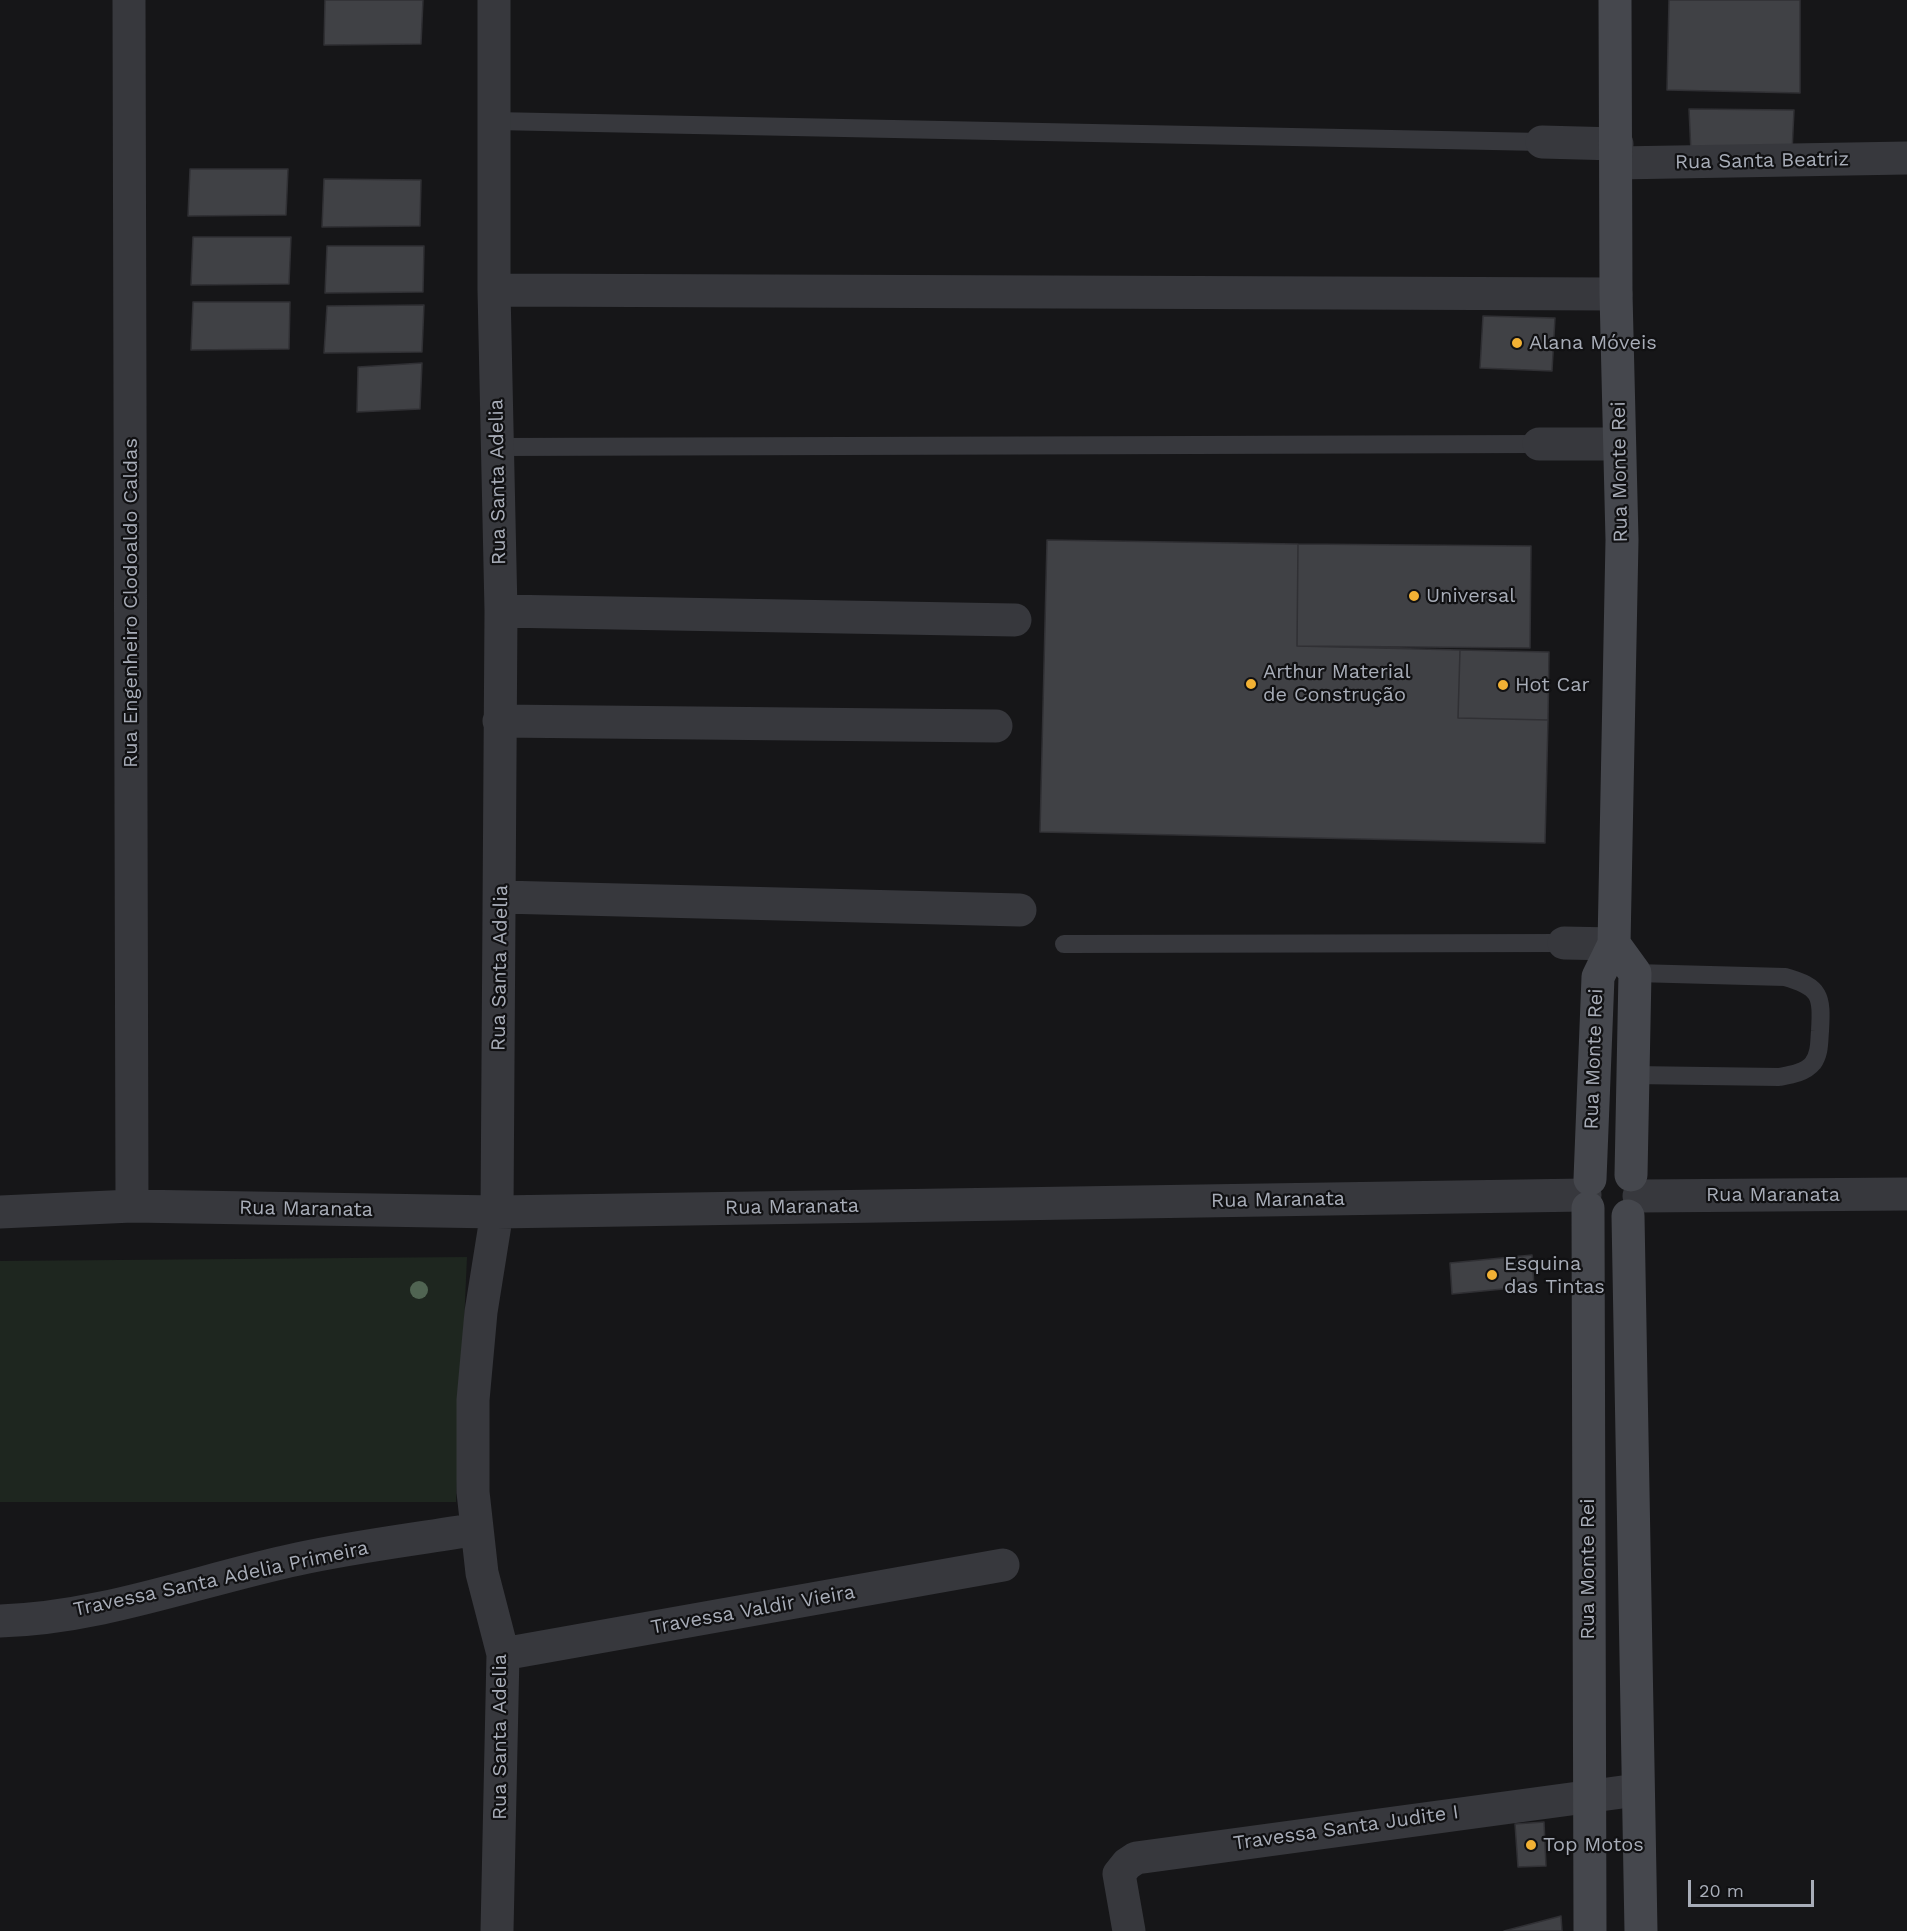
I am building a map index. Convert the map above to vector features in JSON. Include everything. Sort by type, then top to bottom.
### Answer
[{"type":"street","name":"Rua Engenheiro Clodoaldo Caldas","points":[[129,0],[132,1206]]},
{"type":"street","name":"Rua Santa Adelia","points":[[494,0],[494,290],[501,611],[499,721],[501,897],[497,1212],[481,1312],[472,1400],[473,1492],[482,1573],[503,1654],[497,1931]]},
{"type":"street","name":"Rua Monte Rei","points":[[1590,1931],[1588,1194],[1598,976],[1614,944],[1622,540],[1616,294],[1615,0]]},
{"type":"street","name":"Rua Santa Beatriz","points":[[1542,142],[1617,153],[1907,158]]},
{"type":"street","points":[[494,290],[1616,294]]},
{"type":"street","points":[[1539,444],[1618,444]]},
{"type":"street","points":[[501,611],[1015,620]]},
{"type":"street","points":[[499,721],[996,726]]},
{"type":"street","points":[[501,897],[1020,910]]},
{"type":"street","points":[[1564,943],[1614,944],[1635,973]]},
{"type":"street","name":"Rua Monte Rei","points":[[1635,973],[1633,1196],[1637,1790],[1641,1931]]},
{"type":"street","points":[[1610,1167],[1622,1168],[1633,1196],[1618,1221],[1606,1221],[1595,1217],[1588,1194],[1599,1171],[1610,1167]]},
{"type":"street","name":"Rua Maranata","points":[[0,1212],[132,1206],[497,1212],[1588,1194]]},
{"type":"street","name":"Rua Maranata","points":[[1633,1196],[1907,1194]]},
{"type":"street","name":"Travessa Santa Adelia Primeira","points":[[0,1621],[122,1604],[298,1559],[477,1529]]},
{"type":"street","name":"Travessa Valdir Vieira","points":[[503,1654],[1003,1565]]},
{"type":"street","name":"Travessa Santa Judite I","points":[[1129,1931],[1119,1874],[1136,1858],[1588,1794],[1637,1790]]},
{"type":"lane","points":[[494,121],[1542,142]]},
{"type":"lane","points":[[498,447],[1539,444]]},
{"type":"lane","points":[[1064,944],[1564,943]]},
{"type":"lane","points":[[1633,1075],[1779,1077],[1798,1073],[1812,1065],[1819,1051],[1822,1002],[1814,989],[1803,982],[1785,977],[1635,973]]},
{"type":"shaded area","points":[[467,1257],[456,1502],[0,1502],[0,1261]]},
{"type":"building","points":[[325,0],[423,0],[421,44],[324,45]]},
{"type":"building","points":[[1669,0],[1800,0],[1800,93],[1667,90]]},
{"type":"building","points":[[1689,109],[1794,110],[1792,152],[1691,153]]},
{"type":"building","points":[[190,169],[288,169],[286,215],[188,216]]},
{"type":"building","points":[[324,179],[421,180],[420,226],[322,227]]},
{"type":"building","points":[[193,237],[291,237],[289,284],[191,285]]},
{"type":"building","points":[[327,246],[424,246],[423,292],[325,293]]},
{"type":"building","points":[[193,302],[290,302],[289,349],[191,350]]},
{"type":"building","points":[[424,305],[422,352],[324,353],[327,306]]},
{"type":"building","name":"Alana Móveis","points":[[1483,316],[1555,318],[1552,371],[1480,368]]},
{"type":"building","points":[[422,363],[420,409],[357,412],[358,367]]},
{"type":"building","name":"Arthur Material de Construção","points":[[1047,540],[1298,544],[1297,646],[1460,650],[1458,718],[1548,720],[1545,843],[1040,832]]},
{"type":"building","name":"Universal","points":[[1298,544],[1531,546],[1530,648],[1297,646]]},
{"type":"building","name":"Hot Car","points":[[1460,650],[1549,652],[1548,720],[1458,718]]},
{"type":"building","name":"Esquina das Tintas","points":[[1532,1255],[1534,1286],[1452,1294],[1450,1263]]},
{"type":"building","name":"Top Motos","points":[[1544,1822],[1546,1866],[1518,1867],[1515,1824]]},
{"type":"building","points":[[1561,1916],[1562,1931],[1504,1931]]},
{"type":"place","name":"Alana Móveis","points":[[1517,343]]},
{"type":"place","name":"Universal","points":[[1414,596]]},
{"type":"place","name":"Arthur Material de Construção","points":[[1251,684]]},
{"type":"place","name":"Hot Car","points":[[1503,685]]},
{"type":"place","name":"Esquina das Tintas","points":[[1492,1275]]},
{"type":"place","name":"Top Motos","points":[[1531,1845]]}]
